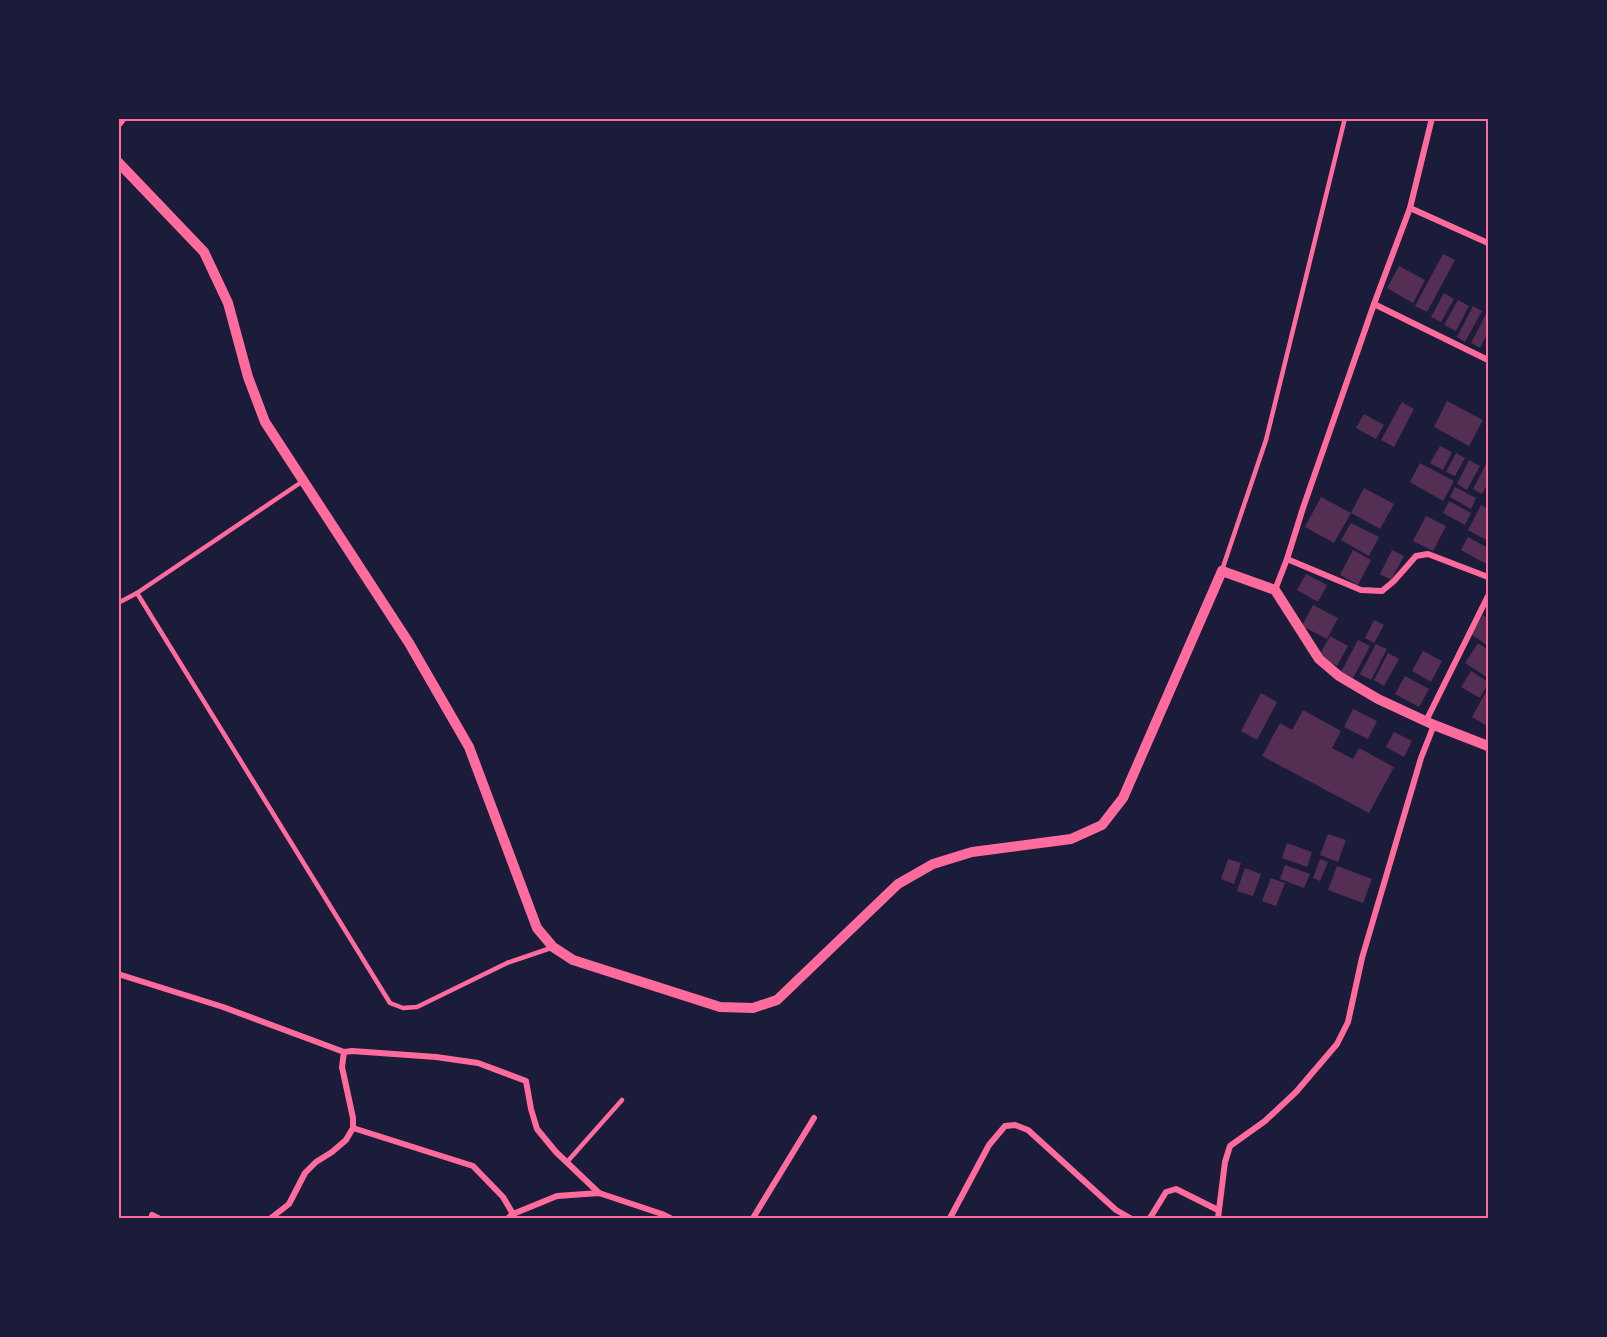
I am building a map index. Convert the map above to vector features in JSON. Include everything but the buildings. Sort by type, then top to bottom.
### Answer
[{"type":"street","points":[[1275,590],[1374,304],[1410,208],[1432,118]]},
{"type":"street","points":[[118,162],[204,252],[228,303],[248,377],[265,422],[409,643],[470,747],[537,928],[553,947],[573,960],[720,1007],[753,1008],[777,1000],[898,884],[933,864],[972,852],[1071,839],[1102,825],[1123,798],[1222,571],[1275,590],[1319,658],[1339,676],[1378,699],[1488,746]]},
{"type":"street","points":[[1410,208],[1488,243]]},
{"type":"street","points":[[1374,304],[1488,360]]},
{"type":"street","points":[[1287,559],[1361,590],[1382,591],[1416,556],[1428,554],[1488,577]]},
{"type":"street","points":[[1218,1218],[1225,1162],[1230,1146],[1265,1121],[1296,1092],[1337,1044],[1348,1022],[1362,958],[1430,723],[1488,596]]},
{"type":"street","points":[[118,974],[223,1007],[344,1052],[436,1057],[478,1063],[526,1081],[537,1129],[556,1152],[599,1193]]},
{"type":"street","points":[[271,1218],[289,1204],[305,1173],[346,1140],[353,1128],[342,1067],[344,1052]]},
{"type":"street","points":[[753,1218],[814,1118]]},
{"type":"street","points":[[950,1218],[989,1145],[1005,1126],[1015,1125],[1028,1130],[1116,1210],[1130,1218]]},
{"type":"street","points":[[353,1128],[473,1166],[503,1197],[510,1216],[557,1196],[599,1193],[670,1218]]},
{"type":"street","points":[[1150,1218],[1166,1192],[1176,1189],[1218,1210]]},
{"type":"lane","points":[[118,127],[125,118]]},
{"type":"lane","points":[[1222,571],[1266,440],[1345,118]]},
{"type":"lane","points":[[118,603],[137,593],[303,481]]},
{"type":"lane","points":[[137,593],[390,1003],[403,1008],[417,1007],[507,963],[553,947]]},
{"type":"lane","points":[[567,1162],[622,1100]]}]
